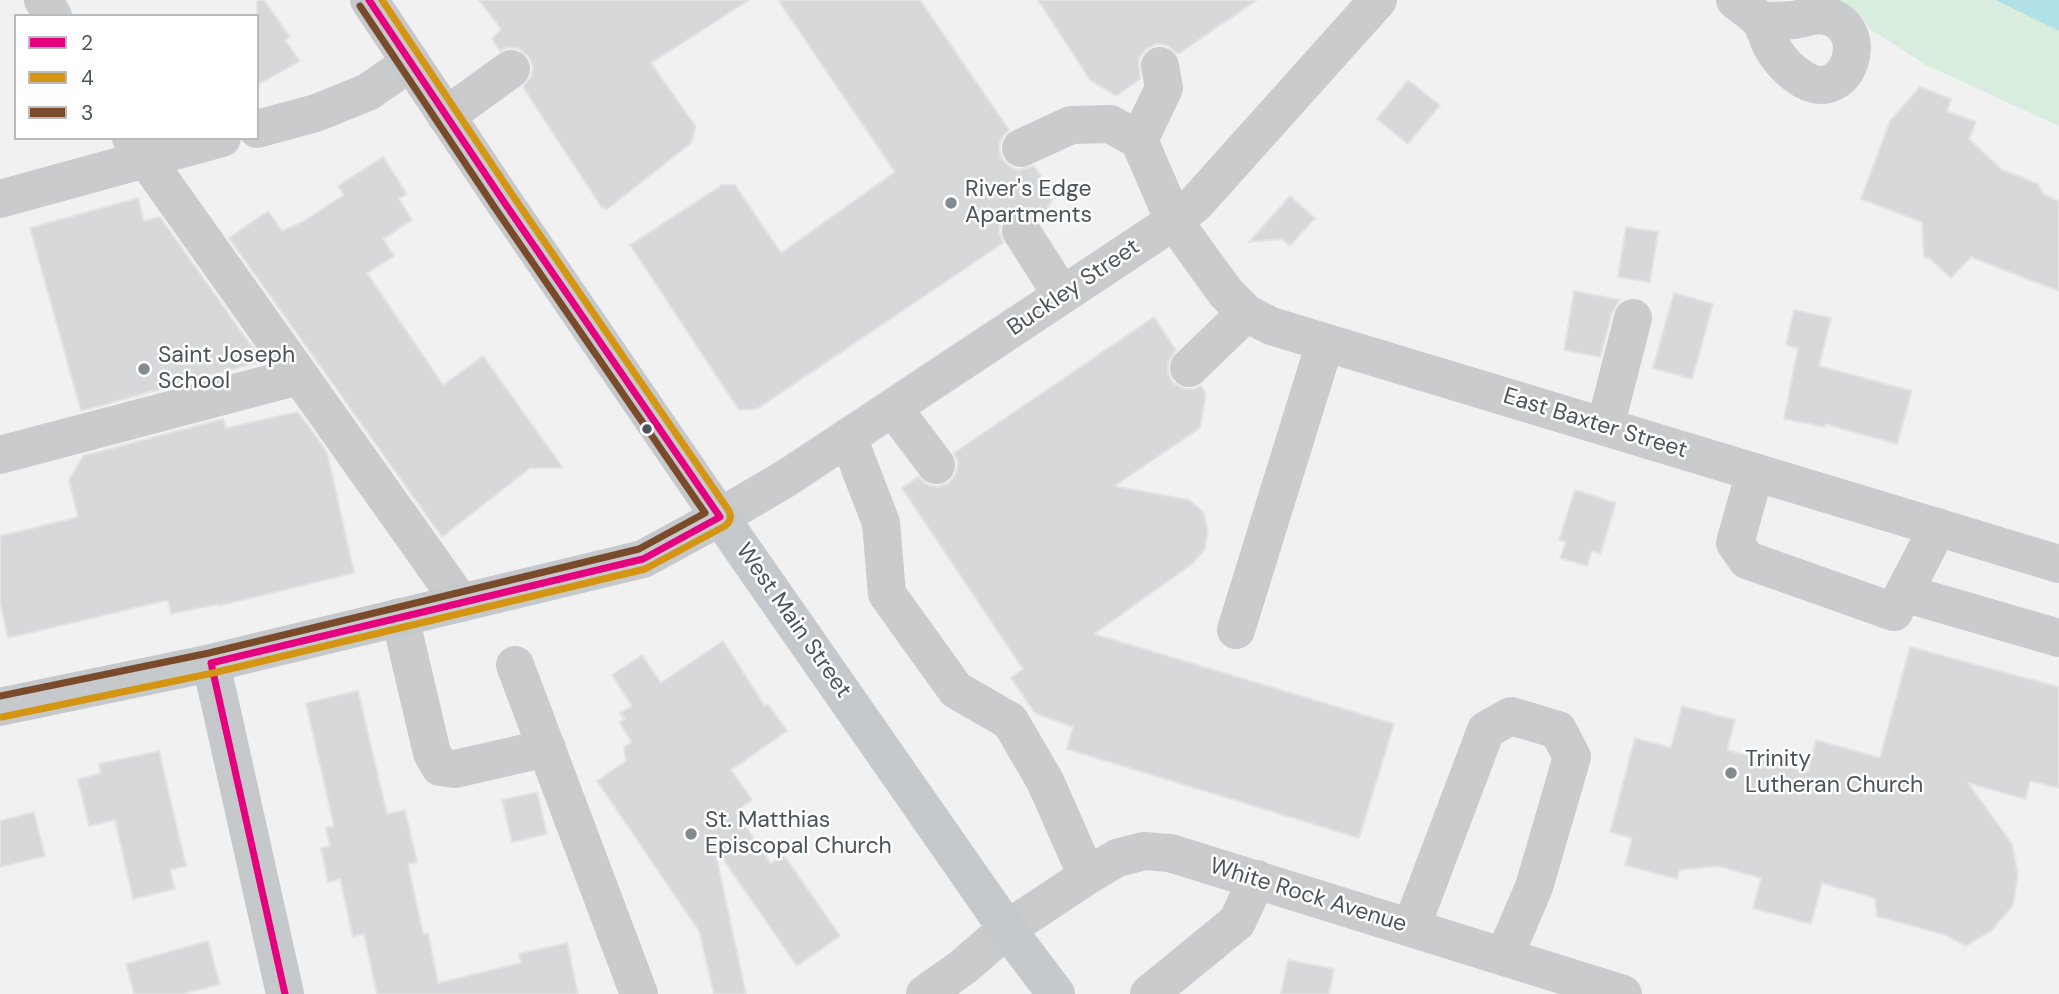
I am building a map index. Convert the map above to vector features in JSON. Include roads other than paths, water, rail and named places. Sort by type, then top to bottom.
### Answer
[{"type":"main road","name":"West Main Street","points":[[369,0],[720,517],[1007,929],[1056,994]]},
{"type":"main road","points":[[0,707],[211,663],[643,559],[720,517]]},
{"type":"main road","points":[[211,663],[285,994]]},
{"type":"street","name":"Buckley Street","points":[[720,517],[785,479],[1174,221],[1196,203],[1378,0]]},
{"type":"street","points":[[259,128],[316,113],[368,92],[411,62]]},
{"type":"street","points":[[1021,148],[1071,125],[1110,124],[1139,140],[1164,88],[1160,66]]},
{"type":"street","points":[[446,116],[511,69]]},
{"type":"street","points":[[0,199],[138,149],[207,140]]},
{"type":"street","name":"East Baxter Street","points":[[1139,140],[1174,221],[1226,293],[1246,313],[1271,326],[2059,564]]},
{"type":"street","points":[[138,149],[461,603]]},
{"type":"street","points":[[1021,231],[1062,295]]},
{"type":"street","points":[[1189,368],[1246,313]]},
{"type":"street","points":[[1605,427],[1633,318]]},
{"type":"street","points":[[1236,630],[1325,343]]},
{"type":"street","points":[[0,455],[299,376]]},
{"type":"street","points":[[893,408],[936,466]]},
{"type":"street","points":[[848,437],[881,523],[887,594],[956,690],[1010,721],[1045,781],[1087,876]]},
{"type":"street","points":[[1755,472],[1735,542],[1748,560],[1894,612],[1938,527]]},
{"type":"street","points":[[1904,593],[2059,638]]},
{"type":"street","points":[[400,617],[432,753],[440,767],[455,769],[547,748]]},
{"type":"street","points":[[515,665],[639,994]]},
{"type":"street","points":[[1411,928],[1486,730],[1511,716],[1558,730],[1572,757],[1534,887],[1504,957]]},
{"type":"street","name":"White Rock Avenue","points":[[925,994],[1007,929],[1087,876],[1117,858],[1144,851],[1170,853],[1623,994]]},
{"type":"street","points":[[1149,994],[1237,922],[1257,879]]},
{"type":"water","points":[[1996,0],[2059,0],[2059,31]]},
{"type":"place","name":"River's Edge Apartments","points":[[951,203]]},
{"type":"place","name":"Saint Joseph School","points":[[144,369]]},
{"type":"place","name":"Trinity Lutheran Church","points":[[1731,773]]},
{"type":"place","name":"St. Matthias Episcopal Church","points":[[691,834]]}]
